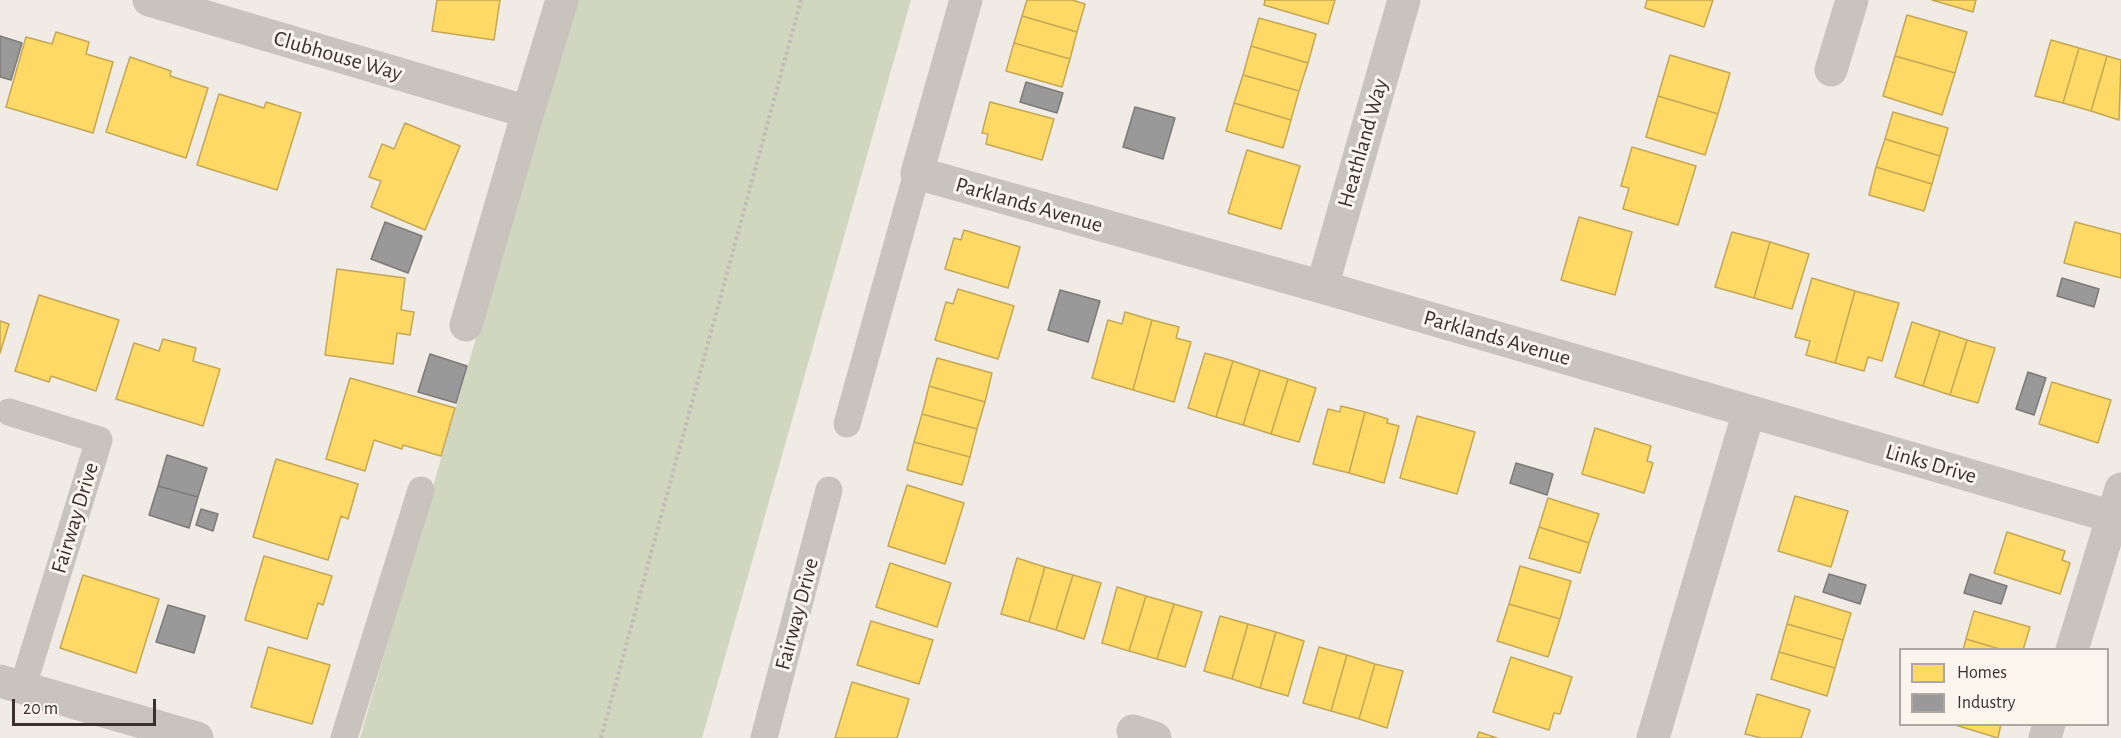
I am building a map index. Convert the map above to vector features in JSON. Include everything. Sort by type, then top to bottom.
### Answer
[{"type":"street","name":"Clubhouse Way","points":[[148,0],[528,112]]},
{"type":"street","points":[[466,325],[562,0]]},
{"type":"street","points":[[917,173],[966,0]]},
{"type":"street","name":"Heathland Way","points":[[1322,287],[1404,0]]},
{"type":"street","points":[[1832,70],[1852,0]]},
{"type":"street","name":"Parklands Avenue","points":[[917,173],[1749,411]]},
{"type":"street","points":[[1653,738],[1749,411]]},
{"type":"street","name":"Links Drive","points":[[1749,411],[2117,503],[2073,648]]},
{"type":"street","name":"Fairway Drive","points":[[12,684],[197,738]]},
{"type":"lane","points":[[847,424],[917,173]]},
{"type":"lane","name":"Fairway Drive","points":[[9,411],[99,440],[12,684]]},
{"type":"lane","points":[[344,738],[421,490]]},
{"type":"lane","name":"Fairway Drive","points":[[764,738],[829,490]]},
{"type":"path","points":[[602,738],[801,0]]},
{"type":"green space","points":[[574,0],[911,0],[702,738],[360,738]]},
{"type":"building: Homes","points":[[437,0],[500,0],[494,40],[432,31]]},
{"type":"building: Homes","points":[[1027,0],[1072,0],[1085,4],[1077,32],[1022,16]]},
{"type":"building: Homes","points":[[1265,0],[1335,0],[1328,24],[1264,5]]},
{"type":"building: Homes","points":[[1647,0],[1713,0],[1704,27],[1645,8]]},
{"type":"building: Homes","points":[[1932,0],[1976,0],[1973,12]]},
{"type":"building: Homes","points":[[1907,15],[1967,32],[1955,73],[1895,56]]},
{"type":"building: Homes","points":[[1022,16],[1077,32],[1070,59],[1014,43]]},
{"type":"building: Homes","points":[[1259,18],[1316,34],[1308,63],[1251,46]]},
{"type":"building: Homes","points":[[56,32],[89,42],[86,54],[113,62],[93,133],[6,107],[26,37],[52,44]]},
{"type":"building: Homes","points":[[2051,40],[2079,48],[2063,103],[2035,96]]},
{"type":"building: Homes","points":[[1014,43],[1070,59],[1062,87],[1006,71]]},
{"type":"building: Homes","points":[[1251,46],[1308,63],[1299,91],[1243,75]]},
{"type":"building: Homes","points":[[2079,48],[2107,56],[2091,111],[2063,103]]},
{"type":"building: Homes","points":[[1670,55],[1730,73],[1718,114],[1658,96]]},
{"type":"building: Homes","points":[[1895,56],[1955,73],[1942,115],[1883,96]]},
{"type":"building: Homes","points":[[2107,56],[2121,60],[2119,120],[2091,111]]},
{"type":"building: Homes","points":[[130,57],[171,71],[170,76],[208,88],[186,158],[106,132]]},
{"type":"building: Homes","points":[[1243,75],[1299,91],[1291,120],[1234,103]]},
{"type":"building: Homes","points":[[219,94],[264,108],[266,102],[301,113],[277,190],[197,165]]},
{"type":"building: Homes","points":[[1658,96],[1718,114],[1705,155],[1646,137]]},
{"type":"building: Homes","points":[[990,102],[1054,119],[1042,160],[986,144],[988,134],[982,133]]},
{"type":"building: Homes","points":[[1234,103],[1291,120],[1283,148],[1226,131]]},
{"type":"building: Homes","points":[[1893,112],[1948,128],[1940,156],[1885,139]]},
{"type":"building: Homes","points":[[405,123],[460,146],[425,230],[371,207],[381,181],[369,177],[382,144],[394,149]]},
{"type":"building: Homes","points":[[1885,139],[1940,156],[1932,184],[1876,167]]},
{"type":"building: Homes","points":[[1632,147],[1696,166],[1678,225],[1623,209],[1629,188],[1621,186]]},
{"type":"building: Homes","points":[[1247,150],[1300,166],[1281,229],[1228,213]]},
{"type":"building: Homes","points":[[1876,167],[1932,184],[1924,211],[1869,195]]},
{"type":"building: Homes","points":[[1579,217],[1632,232],[1615,295],[1561,280]]},
{"type":"building: Homes","points":[[2075,222],[2121,234],[2121,278],[2064,263]]},
{"type":"building: Homes","points":[[964,230],[1020,247],[1008,288],[945,269],[954,238],[961,240]]},
{"type":"building: Homes","points":[[1732,232],[1770,242],[1754,298],[1715,287]]},
{"type":"building: Homes","points":[[1770,242],[1809,254],[1792,309],[1754,298]]},
{"type":"building: Homes","points":[[337,269],[405,278],[401,310],[414,312],[410,335],[397,333],[393,364],[325,355]]},
{"type":"building: Homes","points":[[1812,278],[1855,291],[1835,363],[1806,355],[1810,341],[1795,337]]},
{"type":"building: Homes","points":[[958,289],[1014,306],[998,359],[935,340],[946,302],[953,304]]},
{"type":"building: Homes","points":[[1855,291],[1899,303],[1882,361],[1868,357],[1864,371],[1835,363]]},
{"type":"building: Homes","points":[[39,295],[119,320],[96,391],[51,376],[49,382],[15,371]]},
{"type":"building: Homes","points":[[1125,312],[1152,320],[1133,390],[1092,378],[1108,320],[1122,324]]},
{"type":"building: Homes","points":[[1152,320],[1179,327],[1176,338],[1191,342],[1174,402],[1133,390]]},
{"type":"building: Homes","points":[[0,321],[9,324],[0,353]]},
{"type":"building: Homes","points":[[1912,322],[1940,331],[1923,386],[1895,377]]},
{"type":"building: Homes","points":[[1940,331],[1967,340],[1950,395],[1923,386]]},
{"type":"building: Homes","points":[[163,339],[196,348],[193,361],[220,369],[203,426],[116,399],[134,343],[159,351]]},
{"type":"building: Homes","points":[[1967,340],[1995,348],[1978,403],[1950,395]]},
{"type":"building: Homes","points":[[1205,353],[1233,361],[1216,417],[1188,408]]},
{"type":"building: Homes","points":[[937,358],[992,373],[985,402],[929,386]]},
{"type":"building: Homes","points":[[1233,361],[1260,370],[1243,425],[1216,417]]},
{"type":"building: Homes","points":[[1260,370],[1288,379],[1271,434],[1243,425]]},
{"type":"building: Homes","points":[[350,378],[455,408],[441,456],[403,445],[402,449],[374,440],[365,471],[326,459]]},
{"type":"building: Homes","points":[[1288,379],[1316,388],[1299,442],[1271,434]]},
{"type":"building: Homes","points":[[2052,382],[2111,400],[2098,443],[2039,424]]},
{"type":"building: Homes","points":[[929,386],[985,402],[977,429],[922,414]]},
{"type":"building: Homes","points":[[1341,406],[1365,412],[1349,473],[1313,464],[1328,409],[1340,412]]},
{"type":"building: Homes","points":[[1365,412],[1388,419],[1387,423],[1399,426],[1384,483],[1349,473]]},
{"type":"building: Homes","points":[[922,414],[977,429],[970,457],[914,442]]},
{"type":"building: Homes","points":[[1417,416],[1475,432],[1457,494],[1400,478]]},
{"type":"building: Homes","points":[[1595,428],[1651,446],[1647,461],[1653,463],[1644,493],[1582,474]]},
{"type":"building: Homes","points":[[914,442],[970,457],[962,485],[907,470]]},
{"type":"building: Homes","points":[[276,459],[358,484],[348,519],[341,516],[328,560],[253,537]]},
{"type":"building: Homes","points":[[907,485],[964,503],[945,564],[888,546]]},
{"type":"building: Homes","points":[[1795,496],[1848,511],[1831,567],[1778,551]]},
{"type":"building: Homes","points":[[1548,498],[1599,514],[1589,543],[1539,527]]},
{"type":"building: Homes","points":[[1539,527],[1589,543],[1580,573],[1529,558]]},
{"type":"building: Homes","points":[[2007,532],[2065,551],[2062,560],[2070,563],[2060,594],[1994,573]]},
{"type":"building: Homes","points":[[264,556],[332,576],[323,605],[318,603],[307,639],[245,620]]},
{"type":"building: Homes","points":[[1017,558],[1045,567],[1029,622],[1001,614]]},
{"type":"building: Homes","points":[[890,563],[951,583],[937,627],[876,607]]},
{"type":"building: Homes","points":[[1520,566],[1571,581],[1560,619],[1509,604]]},
{"type":"building: Homes","points":[[1045,567],[1073,575],[1056,630],[1029,622]]},
{"type":"building: Homes","points":[[83,575],[159,599],[136,673],[60,648]]},
{"type":"building: Homes","points":[[1073,575],[1101,583],[1084,639],[1056,630]]},
{"type":"building: Homes","points":[[1117,587],[1146,596],[1129,651],[1102,643]]},
{"type":"building: Homes","points":[[1146,596],[1174,604],[1157,659],[1129,651]]},
{"type":"building: Homes","points":[[1795,596],[1851,613],[1843,640],[1787,624]]},
{"type":"building: Homes","points":[[1174,604],[1202,612],[1185,667],[1157,659]]},
{"type":"building: Homes","points":[[1509,604],[1560,619],[1548,657],[1497,641]]},
{"type":"building: Homes","points":[[1974,611],[2030,627],[2024,648],[1996,648],[1966,639]]},
{"type":"building: Homes","points":[[1220,616],[1248,624],[1232,679],[1204,671]]},
{"type":"building: Homes","points":[[871,621],[933,640],[919,684],[857,665]]},
{"type":"building: Homes","points":[[1248,624],[1276,632],[1260,688],[1232,679]]},
{"type":"building: Homes","points":[[1787,624],[1843,640],[1835,668],[1779,652]]},
{"type":"building: Homes","points":[[1276,632],[1304,641],[1288,696],[1260,688]]},
{"type":"building: Homes","points":[[1966,639],[1996,648],[1964,648]]},
{"type":"building: Homes","points":[[268,647],[330,665],[312,724],[251,707]]},
{"type":"building: Homes","points":[[1319,647],[1347,655],[1331,711],[1303,703]]},
{"type":"building: Homes","points":[[1779,652],[1835,668],[1827,696],[1771,679]]},
{"type":"building: Homes","points":[[1347,655],[1375,664],[1359,719],[1331,711]]},
{"type":"building: Homes","points":[[1511,657],[1572,677],[1560,714],[1554,713],[1549,730],[1493,712]]},
{"type":"building: Homes","points":[[1375,664],[1403,671],[1387,728],[1359,719]]},
{"type":"building: Homes","points":[[852,682],[909,699],[897,738],[835,738]]},
{"type":"building: Homes","points":[[1757,694],[1810,710],[1801,738],[1761,738],[1745,734]]},
{"type":"building: Homes","points":[[1959,726],[2001,726],[1998,738]]},
{"type":"building: Homes","points":[[1479,732],[1497,738],[1477,738]]},
{"type":"building: Industry","points":[[0,36],[22,43],[11,80],[0,77]]},
{"type":"building: Industry","points":[[1026,82],[1063,93],[1057,113],[1020,102]]},
{"type":"building: Industry","points":[[1135,107],[1175,118],[1163,159],[1123,147]]},
{"type":"building: Industry","points":[[385,222],[422,236],[408,273],[371,259]]},
{"type":"building: Industry","points":[[2062,278],[2099,289],[2094,307],[2057,296]]},
{"type":"building: Industry","points":[[1060,290],[1100,301],[1088,342],[1048,330]]},
{"type":"building: Industry","points":[[430,354],[467,366],[456,403],[418,392]]},
{"type":"building: Industry","points":[[2028,372],[2046,378],[2034,415],[2016,409]]},
{"type":"building: Industry","points":[[167,455],[207,468],[198,497],[158,486]]},
{"type":"building: Industry","points":[[1516,463],[1553,474],[1547,495],[1510,483]]},
{"type":"building: Industry","points":[[158,486],[198,497],[189,528],[149,515]]},
{"type":"building: Industry","points":[[201,509],[218,514],[213,531],[196,525]]},
{"type":"building: Industry","points":[[1829,574],[1866,585],[1860,604],[1823,592]]},
{"type":"building: Industry","points":[[1970,574],[2007,586],[2001,604],[1964,593]]},
{"type":"building: Industry","points":[[168,605],[205,616],[194,653],[156,642]]}]
